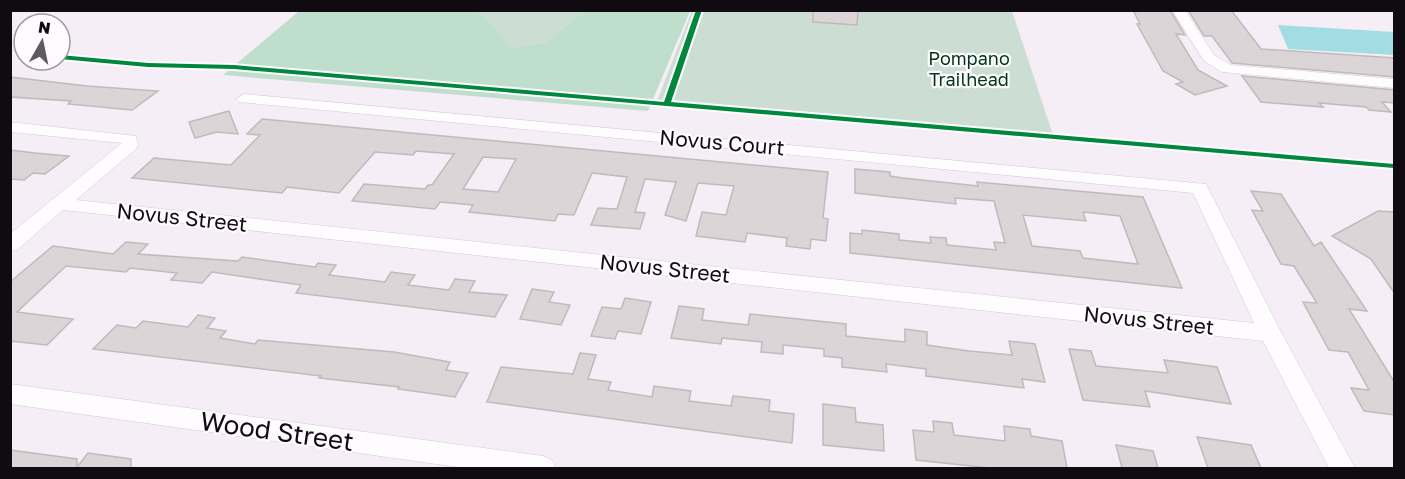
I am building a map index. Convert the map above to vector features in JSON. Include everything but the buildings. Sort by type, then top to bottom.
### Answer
[{"type":"street","points":[[1178,10],[1209,58],[1227,69],[1395,84]]},
{"type":"street","name":"Novus Court","points":[[244,99],[1200,188],[1270,333]]},
{"type":"street","points":[[10,127],[130,140],[130,145],[126,150],[10,245]]},
{"type":"street","name":"Novus Street","points":[[61,204],[1270,333]]},
{"type":"street","points":[[1270,333],[1342,468]]},
{"type":"street","name":"Wood Street","points":[[10,394],[543,468]]},
{"type":"green space","points":[[299,11],[478,11],[495,26],[510,49],[546,42],[585,11],[690,11],[648,111],[223,75]]},
{"type":"green space","points":[[478,11],[585,11],[546,42],[510,50],[495,26]]},
{"type":"green space","name":"Pompano Trailhead","points":[[692,11],[1012,11],[1053,135],[657,101]]},
{"type":"water","points":[[1278,25],[1394,32],[1394,55],[1288,49]]},
{"type":"cycle path","points":[[667,103],[699,10]]},
{"type":"cycle path","points":[[72,58],[148,65],[234,67],[1394,166]]}]
